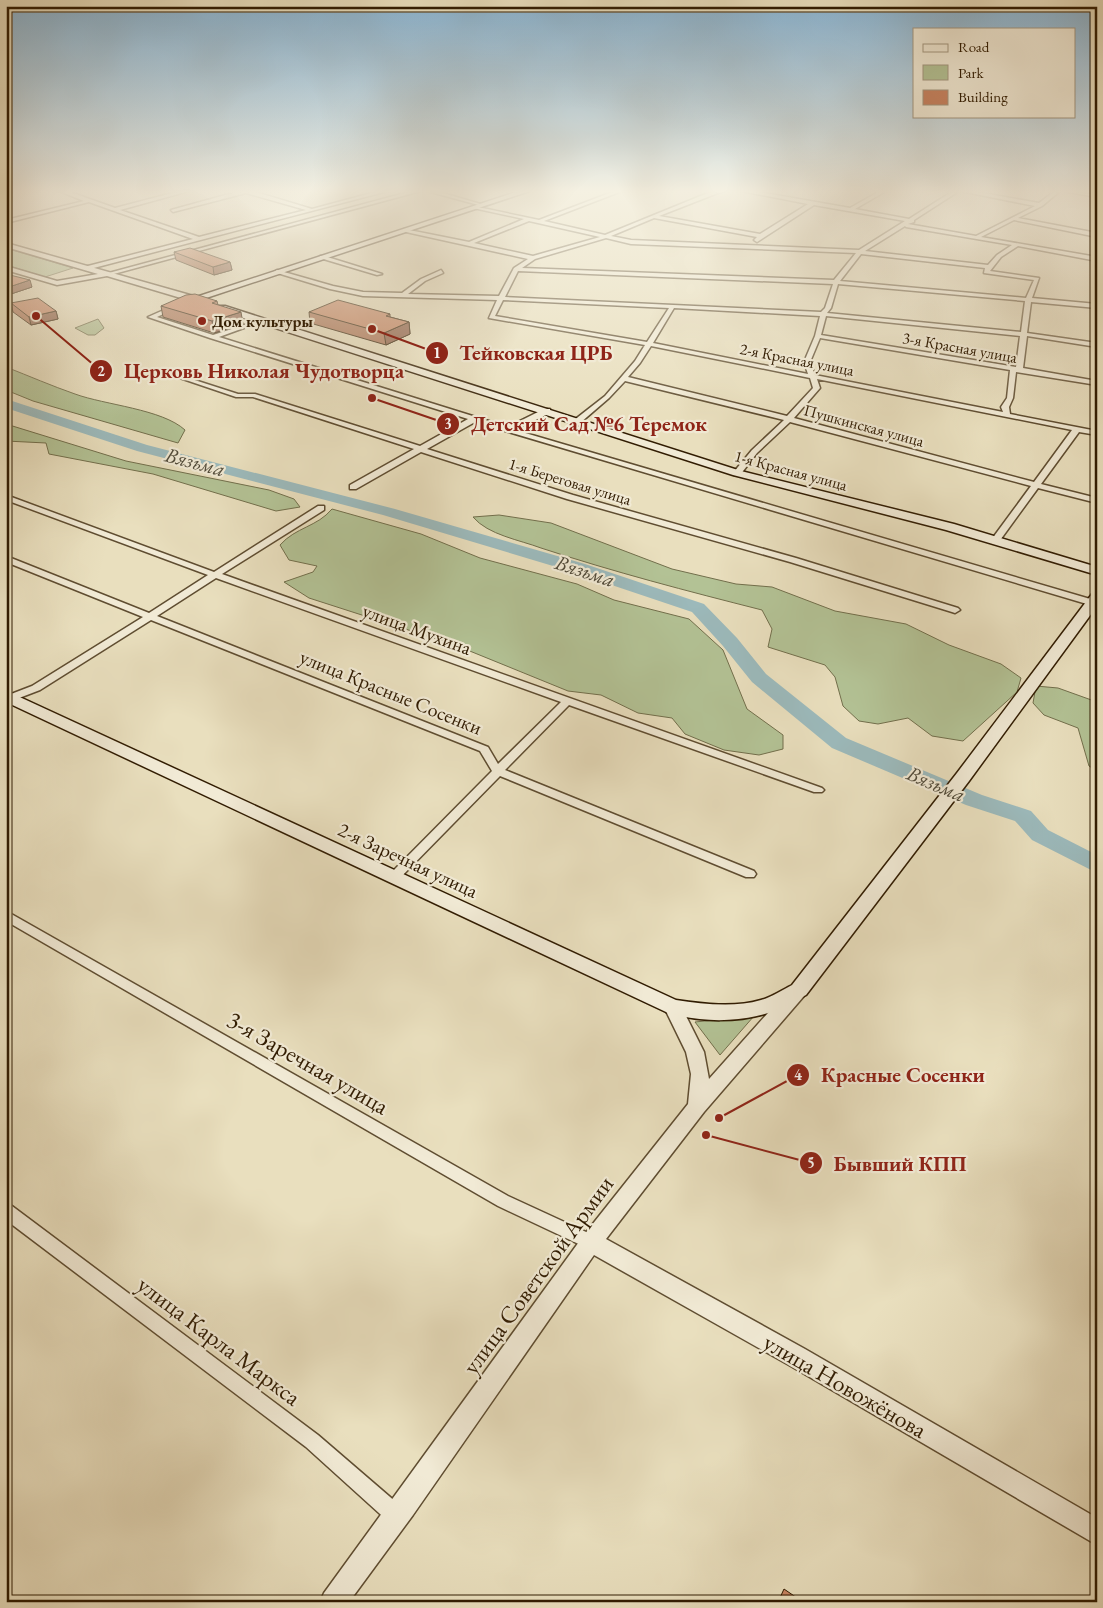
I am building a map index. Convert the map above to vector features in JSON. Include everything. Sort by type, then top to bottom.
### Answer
[{"type":"main road","points":[[194,299],[295,266]]},
{"type":"main road","name":"1-я Красная улица","points":[[194,299],[577,420],[658,450],[737,473],[950,527],[1094,573]]},
{"type":"main road","points":[[799,990],[944,803],[1096,599]]},
{"type":"main road","name":"2-я Заречная улица","points":[[8,698],[673,1007],[705,1011],[736,1010],[766,1006],[799,990]]},
{"type":"street","points":[[79,266],[194,299]]},
{"type":"street","points":[[86,268],[94,266]]},
{"type":"street","points":[[6,268],[61,283],[138,266]]},
{"type":"street","points":[[352,266],[379,274]]},
{"type":"street","points":[[500,298],[516,269],[521,266]]},
{"type":"street","points":[[737,473],[747,458],[789,419],[794,410],[817,388],[806,362],[818,336],[823,314],[828,308],[836,282],[849,266]]},
{"type":"street","points":[[981,266],[989,267],[986,272],[1037,279],[1028,301],[1010,398],[1005,407],[1007,415]]},
{"type":"street","points":[[516,269],[836,282],[1097,306]]},
{"type":"street","points":[[277,272],[348,291],[374,295],[404,294],[500,298],[823,314],[1023,334],[1097,344]]},
{"type":"street","points":[[404,294],[423,280],[441,272]]},
{"type":"street","name":"2-я Красная улица","points":[[500,298],[491,317],[649,344],[1097,433]]},
{"type":"street","points":[[194,299],[151,317],[510,430],[1096,599]]},
{"type":"street","points":[[577,420],[607,397],[638,362],[673,306]]},
{"type":"street","points":[[212,337],[261,320]]},
{"type":"street","name":"3-я Красная улица","points":[[818,336],[1097,383]]},
{"type":"street","name":"1-я Береговая улица","points":[[178,376],[238,396],[253,395],[424,448],[570,497],[793,560],[955,610]]},
{"type":"street","name":"Пушкинская улица","points":[[623,378],[789,419],[1097,501]]},
{"type":"street","points":[[510,430],[547,411]]},
{"type":"street","points":[[353,487],[474,419]]},
{"type":"street","points":[[995,541],[1077,429]]},
{"type":"street","name":"улица Мухина","points":[[7,498],[215,575],[818,790]]},
{"type":"street","points":[[8,698],[36,688],[321,508]]},
{"type":"street","name":"улица Красные Сосенки","points":[[6,559],[484,749],[497,771]]},
{"type":"street","points":[[394,876],[567,701]]},
{"type":"street","points":[[497,771],[750,874]]},
{"type":"street","name":"3-я Заречная улица","points":[[6,915],[503,1202],[592,1242]]},
{"type":"street","name":"улица Советской Армии","points":[[333,1602],[397,1516],[592,1242],[697,1106],[799,990]]},
{"type":"street","points":[[673,1007],[695,1052],[700,1074],[697,1106]]},
{"type":"street","name":"улица Карла Маркса","points":[[6,1211],[312,1441],[397,1516]]},
{"type":"street","name":"улица Новожёнова","points":[[592,1242],[797,1357],[1097,1532]]},
{"type":"green space","points":[[9,266],[66,266],[73,268],[45,277]]},
{"type":"green space","points":[[98,319],[104,328],[95,335],[88,335],[75,328]]},
{"type":"green space","points":[[6,367],[87,398],[148,412],[175,423],[185,430],[178,443],[33,401],[6,390]]},
{"type":"green space","points":[[6,424],[126,461],[269,490],[294,499],[300,507],[276,511],[153,474],[49,454],[46,443],[6,441]]},
{"type":"green space","points":[[332,509],[421,534],[480,558],[577,584],[614,600],[689,619],[723,650],[747,709],[783,735],[783,749],[759,755],[724,750],[685,734],[672,718],[638,713],[601,695],[568,691],[455,645],[309,598],[284,582],[313,572],[317,566],[289,560],[280,545],[293,534],[320,520]]},
{"type":"green space","points":[[499,515],[551,523],[672,569],[736,584],[772,587],[835,611],[906,624],[949,645],[1001,664],[1021,678],[1017,692],[963,741],[932,736],[908,718],[878,724],[859,721],[843,706],[835,677],[825,665],[768,647],[772,629],[762,610],[568,557],[496,533],[473,517]]},
{"type":"green space","points":[[1036,686],[1058,688],[1097,702],[1097,771],[1089,766],[1078,728],[1044,715],[1033,703]]},
{"type":"green space","points":[[754,1016],[720,1055],[695,1022]]},
{"type":"building","points":[[6,274],[30,280],[9,287],[6,286]]},
{"type":"building","points":[[195,294],[217,301],[212,303],[241,312],[212,321],[161,306],[186,295]]},
{"type":"building","points":[[38,298],[56,311],[29,317],[11,303]]},
{"type":"building","points":[[338,300],[390,314],[386,316],[409,322],[384,333],[309,312]]},
{"type":"building","points":[[784,1589],[803,1602],[778,1602]]},
{"type":"waterway","name":"Вязьма","points":[[6,403],[142,448],[389,512],[579,568],[698,608],[730,642],[759,678],[839,743],[974,800],[1023,816],[1040,835],[1097,865]]},
{"type":"place","name":"Церковь Николая Чудотворца","points":[[36,316]]},
{"type":"place","name":"Дом культуры","points":[[202,321]]},
{"type":"place","name":"Тейковская ЦРБ","points":[[372,329]]},
{"type":"place","name":"Детский Сад №6 Теремок","points":[[372,398]]},
{"type":"place","name":"Красные Сосенки","points":[[719,1118]]},
{"type":"place","name":"Бывший КПП","points":[[706,1135]]}]
